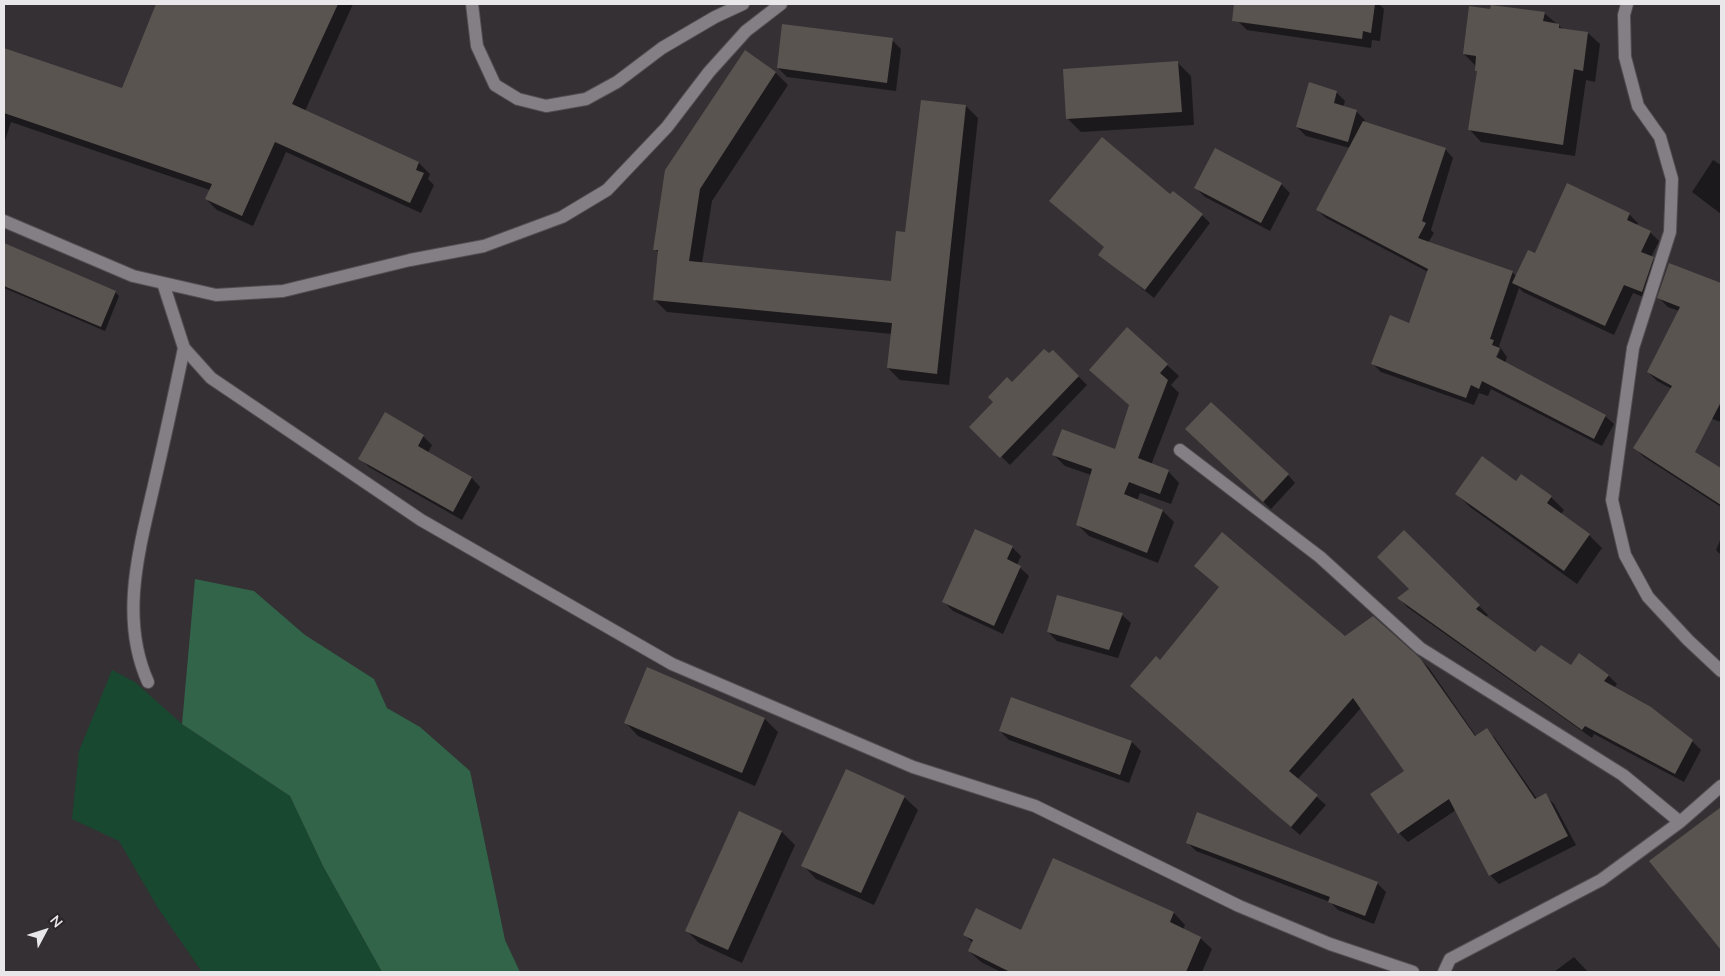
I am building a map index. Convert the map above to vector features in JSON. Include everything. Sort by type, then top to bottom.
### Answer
[{"type":"street","points":[[472,4],[477,46],[495,84],[518,99],[546,106],[586,99],[617,82],[662,48],[715,17],[743,4]]},
{"type":"street","points":[[4,221],[134,276],[216,295],[283,291],[410,260],[484,246],[562,217],[606,190],[667,127],[709,72],[746,31],[781,4]]},
{"type":"street","points":[[1627,4],[1624,15],[1625,57],[1638,106],[1660,137],[1672,179],[1670,232],[1633,348],[1612,500],[1625,555],[1648,597],[1688,640],[1721,671]]},
{"type":"street","points":[[163,283],[184,348],[211,378],[421,520],[672,664],[913,767],[1035,806],[1239,906],[1366,958],[1413,972]]},
{"type":"street","points":[[148,682],[140,663],[132,621],[135,568],[184,348]]},
{"type":"street","points":[[1180,450],[1320,558],[1420,648],[1623,775],[1680,822]]},
{"type":"street","points":[[1444,972],[1450,959],[1601,880],[1680,822],[1721,786]]},
{"type":"green space","points":[[195,579],[254,591],[305,635],[374,679],[387,708],[420,727],[470,771],[505,940],[520,972],[382,972],[323,866],[290,796],[182,724]]},
{"type":"green space","points":[[112,670],[135,682],[182,724],[290,796],[323,866],[382,972],[202,972],[158,908],[119,841],[72,819],[79,751]]},
{"type":"building","points":[[156,4],[338,4],[292,104],[419,162],[416,170],[424,173],[410,203],[275,142],[242,216],[205,199],[212,184],[4,113],[4,48],[122,88]]},
{"type":"building","points":[[1234,4],[1375,4],[1371,33],[1363,31],[1362,39],[1232,21]]},
{"type":"building","points":[[1491,5],[1545,12],[1543,21],[1559,24],[1559,28],[1588,32],[1583,71],[1574,69],[1563,145],[1468,130],[1477,71],[1475,71],[1476,56],[1463,54],[1469,6],[1490,9]]},
{"type":"building","points":[[782,24],[893,38],[887,83],[777,68]]},
{"type":"building","points":[[745,50],[776,72],[700,189],[689,261],[891,281],[896,231],[905,232],[921,100],[966,105],[937,374],[887,368],[892,323],[653,300],[658,250],[653,250],[665,170]]},
{"type":"building","points":[[1178,61],[1182,112],[1066,119],[1063,69]]},
{"type":"building","points":[[1309,82],[1337,91],[1334,103],[1357,110],[1348,142],[1296,127]]},
{"type":"building","points":[[1363,121],[1446,148],[1422,221],[1426,223],[1418,238],[1513,271],[1490,339],[1494,340],[1492,345],[1500,348],[1496,357],[1606,415],[1594,439],[1482,381],[1479,389],[1471,385],[1466,398],[1371,364],[1390,315],[1409,323],[1428,269],[1316,210]]},
{"type":"building","points":[[1102,137],[1170,194],[1173,191],[1203,214],[1145,290],[1098,255],[1104,247],[1049,201]]},
{"type":"building","points":[[1215,148],[1282,183],[1261,223],[1194,188]]},
{"type":"building","points":[[1567,183],[1630,213],[1627,220],[1651,231],[1641,252],[1654,257],[1642,292],[1624,285],[1605,326],[1512,283],[1528,250],[1535,253]]},
{"type":"building","points":[[4,243],[116,291],[101,327],[4,286]]},
{"type":"building","points":[[1669,263],[1721,283],[1721,402],[1695,452],[1721,468],[1721,505],[1633,448],[1672,386],[1647,372],[1680,307],[1657,298]]},
{"type":"building","points":[[1127,327],[1168,364],[1160,373],[1168,380],[1138,458],[1169,470],[1160,494],[1129,482],[1124,494],[1163,510],[1147,553],[1076,525],[1092,469],[1052,455],[1062,429],[1115,449],[1129,405],[1089,370]]},
{"type":"building","points":[[1044,349],[1049,353],[1053,350],[1079,376],[1000,458],[969,427],[993,402],[988,397],[1007,377],[1012,382]]},
{"type":"building","points":[[1211,402],[1289,474],[1263,502],[1185,429]]},
{"type":"building","points":[[385,412],[424,435],[418,446],[472,477],[453,512],[358,459]]},
{"type":"building","points":[[1482,456],[1516,481],[1521,474],[1552,496],[1547,503],[1590,534],[1564,571],[1455,494]]},
{"type":"building","points":[[975,529],[1013,546],[1007,559],[1021,566],[994,626],[942,602]]},
{"type":"building","points":[[1404,530],[1480,605],[1476,609],[1535,652],[1541,645],[1571,665],[1579,653],[1609,675],[1604,681],[1651,707],[1693,740],[1675,774],[1585,726],[1582,730],[1397,598],[1409,589],[1377,557]]},
{"type":"building","points":[[1222,532],[1345,636],[1373,616],[1420,658],[1475,736],[1487,728],[1535,799],[1546,793],[1568,836],[1489,876],[1449,799],[1398,834],[1370,794],[1404,771],[1353,698],[1289,771],[1318,795],[1291,827],[1272,811],[1130,686],[1156,656],[1160,660],[1219,587],[1194,566]]},
{"type":"building","points":[[1057,595],[1123,613],[1109,650],[1047,632]]},
{"type":"building","points":[[647,667],[765,718],[742,773],[624,723]]},
{"type":"building","points":[[1011,697],[1132,741],[1120,775],[999,731]]},
{"type":"building","points":[[846,769],[905,796],[861,893],[801,866]]},
{"type":"building","points":[[1721,807],[1721,950],[1649,861]]},
{"type":"building","points":[[739,811],[782,831],[728,950],[685,931]]},
{"type":"building","points":[[1197,812],[1378,882],[1365,916],[1328,902],[1330,897],[1186,843]]},
{"type":"building","points":[[1053,858],[1174,912],[1170,922],[1201,937],[1186,972],[1010,972],[968,951],[973,940],[963,935],[976,908],[1021,930]]}]
